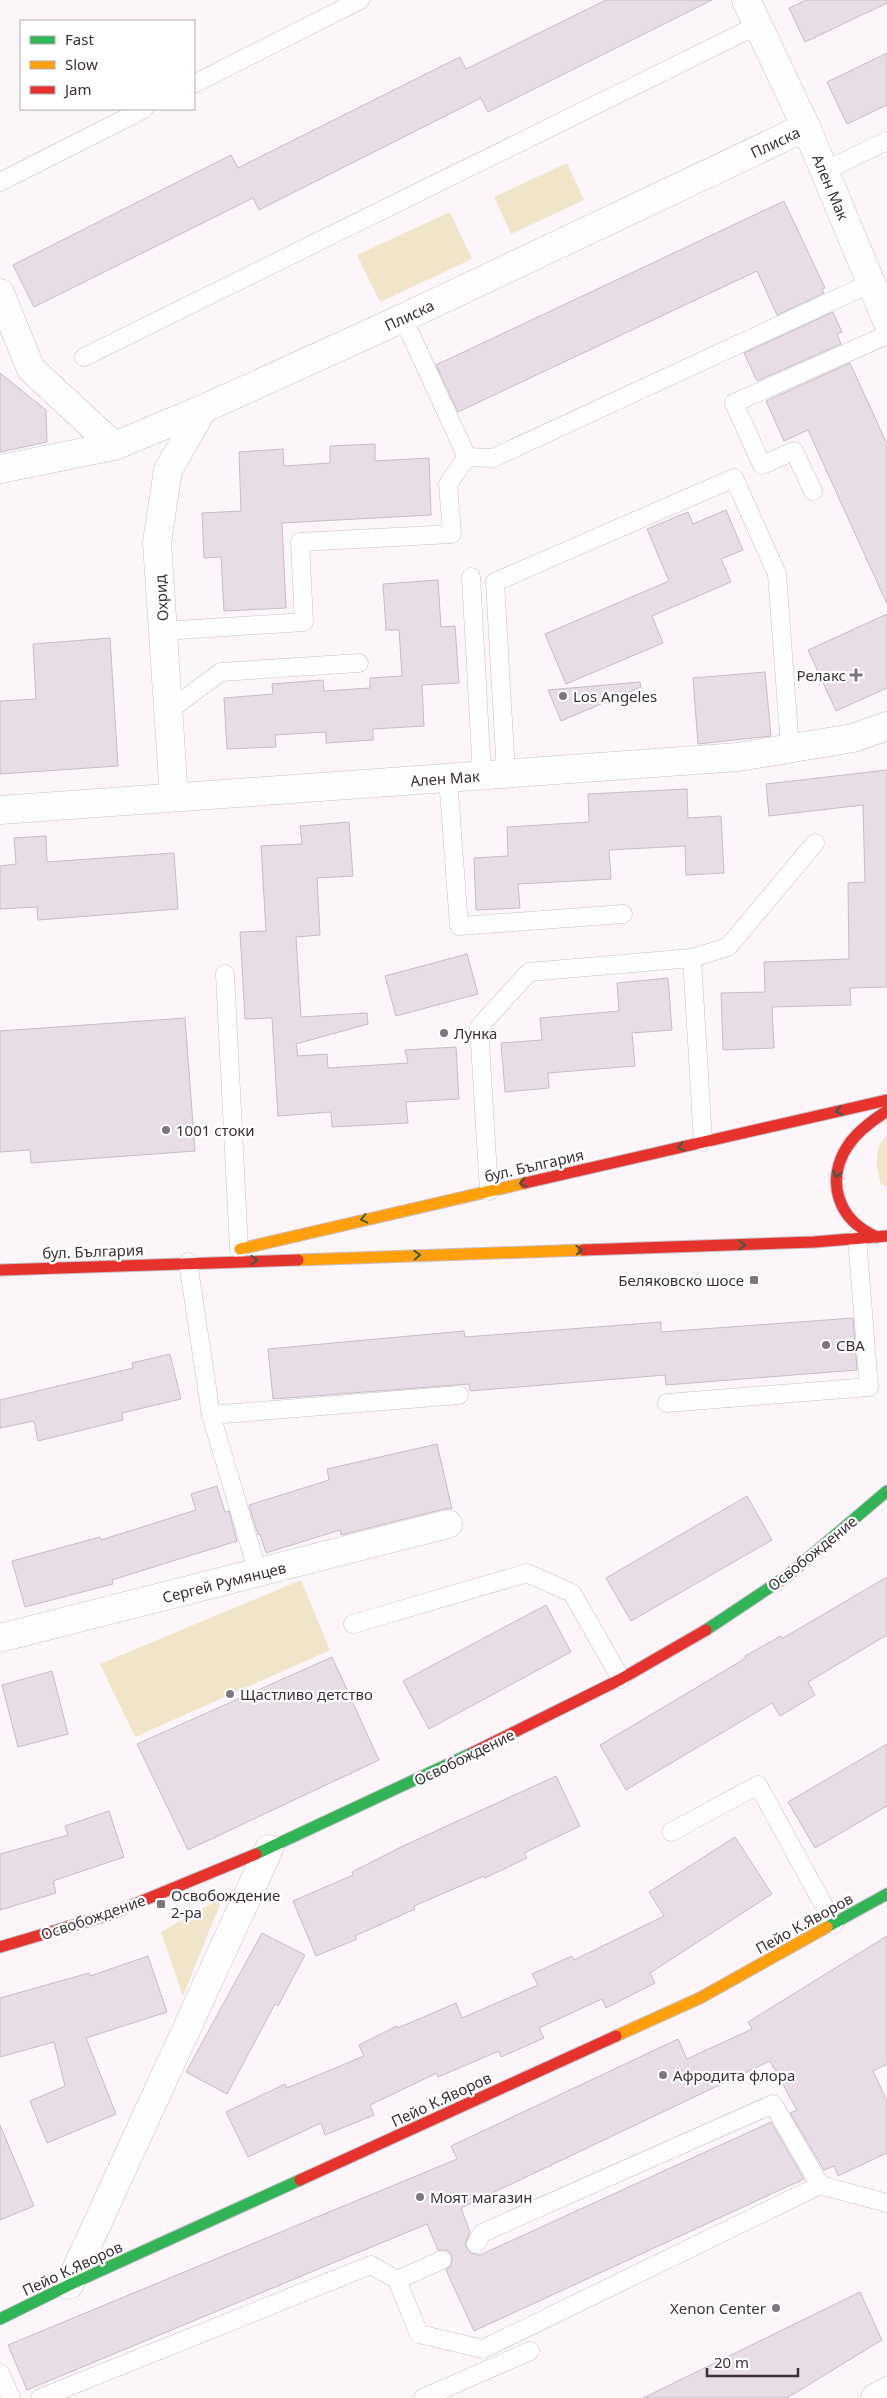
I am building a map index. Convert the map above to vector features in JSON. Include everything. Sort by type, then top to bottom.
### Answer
[{"type":"street","name":"Ален Мак","points":[[746,0],[806,127],[887,321]]},
{"type":"street","name":"Плиска","points":[[0,470],[114,446],[203,409],[403,318],[806,127]]},
{"type":"street","points":[[0,293],[31,369],[114,446]]},
{"type":"street","name":"Охрид","points":[[174,797],[157,542],[168,470],[203,409]]},
{"type":"street","name":"Ален Мак","points":[[0,810],[738,757],[853,738],[887,726]]},
{"type":"street","name":"бул. България","points":[[188,1262],[887,1100]]},
{"type":"street","points":[[877,1238],[857,1226],[844,1210],[835,1184],[841,1156],[856,1135],[887,1111]]},
{"type":"street","name":"бул. България","points":[[0,1270],[877,1238]]},
{"type":"street","name":"Освобождение","points":[[0,1947],[108,1916],[269,1849],[469,1755],[621,1679],[703,1632],[787,1576],[887,1491]]},
{"type":"street","name":"Сергей Румянцев","points":[[0,1638],[448,1524]]},
{"type":"street","points":[[69,2286],[269,1849]]},
{"type":"street","name":"Пейо К.Яворов","points":[[0,2319],[700,1998],[887,1894]]},
{"type":"street","points":[[875,2398],[887,2391]]},
{"type":"lane","points":[[195,83],[360,0]]},
{"type":"lane","points":[[84,357],[758,25]]},
{"type":"lane","points":[[0,182],[142,110]]},
{"type":"lane","points":[[824,171],[887,142]]},
{"type":"lane","points":[[467,457],[493,458],[871,283]]},
{"type":"lane","points":[[403,318],[467,457]]},
{"type":"lane","points":[[813,491],[794,451],[762,465],[734,403],[887,335]]},
{"type":"lane","points":[[163,631],[304,622],[300,542],[452,534],[448,484],[467,457]]},
{"type":"lane","points":[[494,774],[496,582],[734,478],[777,574],[790,748]]},
{"type":"lane","points":[[471,576],[494,774]]},
{"type":"lane","points":[[168,711],[221,672],[360,664]]},
{"type":"lane","points":[[448,778],[459,926],[623,914]]},
{"type":"lane","points":[[489,1191],[479,1027],[529,972],[692,958],[728,947],[815,843]]},
{"type":"lane","points":[[692,958],[703,1142]]},
{"type":"lane","points":[[225,974],[239,1250]]},
{"type":"lane","points":[[667,1403],[869,1387],[877,1238]]},
{"type":"lane","points":[[188,1262],[212,1415],[258,1573]]},
{"type":"lane","points":[[212,1415],[459,1395]]},
{"type":"lane","points":[[353,1624],[527,1573],[572,1594],[621,1679]]},
{"type":"lane","points":[[671,1832],[758,1785],[834,1924]]},
{"type":"lane","points":[[476,2244],[482,2233],[772,2104],[820,2185]]},
{"type":"lane","points":[[40,2398],[371,2265],[396,2280],[419,2334],[483,2349],[820,2185],[887,2203]]},
{"type":"lane","points":[[396,2280],[442,2260]]},
{"type":"lane","points":[[423,2398],[530,2351]]},
{"type":"lane","points":[[0,2373],[11,2398]]},
{"type":"shaded area","points":[[567,163],[584,200],[511,234],[494,197]]},
{"type":"shaded area","points":[[450,212],[472,259],[380,302],[357,255]]},
{"type":"shaded area","points":[[887,1135],[887,1187],[881,1184],[877,1158],[879,1146]]},
{"type":"shaded area","points":[[301,1580],[330,1650],[135,1737],[100,1664]]},
{"type":"shaded area","points":[[223,1897],[183,1996],[161,1932]]},
{"type":"building","points":[[606,0],[712,0],[488,112],[481,98],[259,210],[253,198],[34,307],[13,265],[231,155],[238,168],[460,57],[466,69]]},
{"type":"building","points":[[807,0],[887,0],[887,3],[805,42],[789,8]]},
{"type":"building","points":[[887,53],[887,105],[847,124],[827,82]]},
{"type":"building","points":[[784,201],[825,288],[822,289],[824,293],[777,315],[757,271],[458,412],[436,365]]},
{"type":"building","points":[[833,312],[842,332],[837,334],[841,344],[757,381],[744,353]]},
{"type":"building","points":[[850,363],[887,444],[887,604],[808,430],[784,441],[766,401]]},
{"type":"building","points":[[0,373],[46,410],[47,442],[0,452]]},
{"type":"building","points":[[375,444],[375,461],[429,458],[431,515],[282,523],[286,608],[224,611],[221,557],[204,558],[202,513],[241,511],[239,452],[283,449],[284,466],[330,463],[330,446]]},
{"type":"building","points":[[726,510],[743,550],[721,559],[731,582],[652,616],[663,643],[566,684],[545,634],[669,581],[647,529],[688,512],[693,524]]},
{"type":"building","points":[[438,580],[441,627],[455,626],[459,683],[422,685],[424,726],[373,729],[373,740],[326,743],[326,732],[275,735],[276,747],[227,749],[224,698],[273,694],[272,684],[323,680],[324,691],[370,688],[370,678],[402,676],[399,630],[386,630],[383,584]]},
{"type":"building","points":[[887,614],[887,688],[836,711],[808,650]]},
{"type":"building","points":[[110,638],[118,766],[0,774],[0,701],[36,699],[33,644]]},
{"type":"building","points":[[765,672],[771,736],[698,744],[693,678]]},
{"type":"building","points":[[640,682],[641,687],[561,721],[548,690]]},
{"type":"building","points":[[887,770],[887,987],[850,988],[851,1005],[772,1007],[774,1048],[723,1050],[721,993],[765,992],[764,962],[849,959],[848,883],[865,882],[863,805],[769,816],[766,784]]},
{"type":"building","points":[[687,789],[688,818],[721,816],[724,873],[686,875],[685,846],[609,850],[611,879],[518,884],[520,908],[476,910],[474,858],[508,856],[507,827],[589,822],[588,794]]},
{"type":"building","points":[[349,822],[353,876],[317,878],[320,935],[296,937],[301,1017],[367,1013],[368,1024],[296,1044],[298,1056],[327,1054],[328,1068],[408,1063],[405,1050],[456,1047],[459,1099],[406,1102],[408,1123],[332,1127],[331,1112],[278,1116],[272,1018],[245,1019],[240,932],[266,931],[261,846],[302,844],[300,826]]},
{"type":"building","points":[[46,836],[47,862],[174,853],[178,909],[38,920],[37,907],[0,909],[0,866],[16,864],[14,838]]},
{"type":"building","points":[[467,954],[478,994],[396,1016],[385,976]]},
{"type":"building","points":[[668,978],[672,1030],[632,1033],[635,1066],[548,1073],[549,1088],[505,1092],[501,1043],[542,1040],[540,1018],[619,1011],[617,983]]},
{"type":"building","points":[[185,1018],[195,1151],[31,1163],[30,1150],[0,1152],[0,1031]]},
{"type":"building","points":[[853,1318],[857,1370],[666,1385],[665,1375],[470,1391],[469,1384],[273,1399],[268,1349],[464,1331],[465,1337],[661,1322],[661,1332]]},
{"type":"building","points":[[170,1354],[181,1399],[122,1413],[123,1420],[38,1441],[34,1421],[0,1428],[0,1400],[133,1368],[132,1363]]},
{"type":"building","points":[[437,1444],[452,1509],[444,1509],[341,1535],[340,1530],[266,1553],[260,1534],[258,1535],[249,1505],[329,1480],[327,1469]]},
{"type":"building","points":[[217,1486],[225,1512],[229,1511],[237,1541],[112,1580],[113,1584],[25,1607],[12,1561],[100,1537],[101,1540],[196,1510],[191,1494]]},
{"type":"building","points":[[747,1496],[772,1540],[631,1621],[606,1578]]},
{"type":"building","points":[[887,1577],[887,1635],[808,1682],[815,1695],[780,1716],[772,1703],[626,1790],[600,1745],[746,1658],[745,1656],[781,1636],[783,1638]]},
{"type":"building","points":[[546,1605],[571,1652],[429,1729],[403,1681]]},
{"type":"building","points":[[332,1657],[379,1760],[188,1850],[137,1744]]},
{"type":"building","points":[[52,1671],[68,1734],[18,1747],[2,1685]]},
{"type":"building","points":[[887,1744],[887,1806],[815,1848],[788,1802]]},
{"type":"building","points":[[556,1776],[580,1826],[524,1853],[527,1858],[485,1878],[484,1876],[414,1906],[415,1909],[355,1936],[357,1939],[316,1956],[293,1901],[353,1875],[352,1872],[403,1846]]},
{"type":"building","points":[[109,1811],[124,1857],[53,1881],[56,1893],[0,1910],[0,1854],[68,1835],[65,1826]]},
{"type":"building","points":[[735,1837],[772,1894],[650,1973],[655,1983],[606,2008],[602,1999],[539,2028],[544,2038],[501,2057],[499,2051],[438,2077],[437,2073],[370,2105],[374,2115],[325,2135],[321,2123],[248,2157],[226,2112],[285,2084],[287,2088],[364,2056],[359,2045],[397,2026],[398,2028],[456,2003],[462,2018],[538,1985],[532,1974],[572,1956],[574,1960],[664,1916],[649,1892]]},
{"type":"building","points":[[262,1933],[305,1955],[278,2006],[275,2004],[227,2094],[186,2072]]},
{"type":"building","points":[[887,1936],[887,2064],[873,2071],[887,2101],[887,2153],[838,2176],[834,2166],[824,2170],[790,2113],[797,2110],[770,2061],[461,2208],[470,2232],[465,2245],[471,2253],[480,2255],[771,2122],[804,2179],[474,2331],[446,2270],[451,2266],[452,2256],[448,2251],[438,2250],[427,2224],[27,2390],[8,2345],[457,2159],[451,2146],[678,2039],[687,2059],[752,2029],[748,2022]]},
{"type":"building","points":[[148,1956],[167,2012],[86,2038],[116,2114],[47,2143],[30,2101],[65,2086],[54,2042],[0,2057],[0,1998],[89,1973],[90,1976]]},
{"type":"building","points":[[0,2125],[34,2206],[0,2220]]},
{"type":"building","points":[[860,2292],[882,2340],[787,2398],[643,2398]]},
{"type":"traffic: fast","points":[[706,1630],[787,1576],[887,1491]]},
{"type":"traffic: fast","points":[[256,1854],[472,1753]]},
{"type":"traffic: fast","points":[[827,1927],[887,1894]]},
{"type":"traffic: fast","points":[[0,2319],[69,2285],[300,2180]]},
{"type":"traffic: slow","points":[[240,1249],[525,1183]]},
{"type":"traffic: slow","points":[[298,1260],[583,1250]]},
{"type":"traffic: slow","points":[[616,2036],[700,1998],[827,1927]]},
{"type":"traffic: jam","points":[[525,1183],[887,1100]]},
{"type":"traffic: jam","points":[[877,1237],[864,1230],[844,1210],[839,1198],[837,1171],[841,1158],[857,1134],[887,1111]]},
{"type":"traffic: jam","points":[[583,1250],[814,1242],[887,1236]]},
{"type":"traffic: jam","points":[[0,1270],[298,1260]]},
{"type":"traffic: jam","points":[[472,1753],[621,1679],[706,1630]]},
{"type":"traffic: jam","points":[[0,1947],[108,1915],[256,1854]]},
{"type":"traffic: jam","points":[[300,2180],[616,2036]]},
{"type":"place","name":"Релакс","points":[[856,675]]},
{"type":"place","name":"Los Angeles","points":[[563,696]]},
{"type":"place","name":"Лунка","points":[[444,1033]]},
{"type":"place","name":"1001 стоки","points":[[166,1130]]},
{"type":"place","name":"Беляковско шосе","points":[[754,1280]]},
{"type":"place","name":"CBA","points":[[826,1345]]},
{"type":"place","name":"Щастливо детство","points":[[230,1694]]},
{"type":"place","name":"Освобождение 2-ра","points":[[161,1904]]},
{"type":"place","name":"Афродита флора","points":[[663,2075]]},
{"type":"place","name":"Моят магазин","points":[[420,2197]]},
{"type":"place","name":"Xenon Center","points":[[776,2308]]}]
